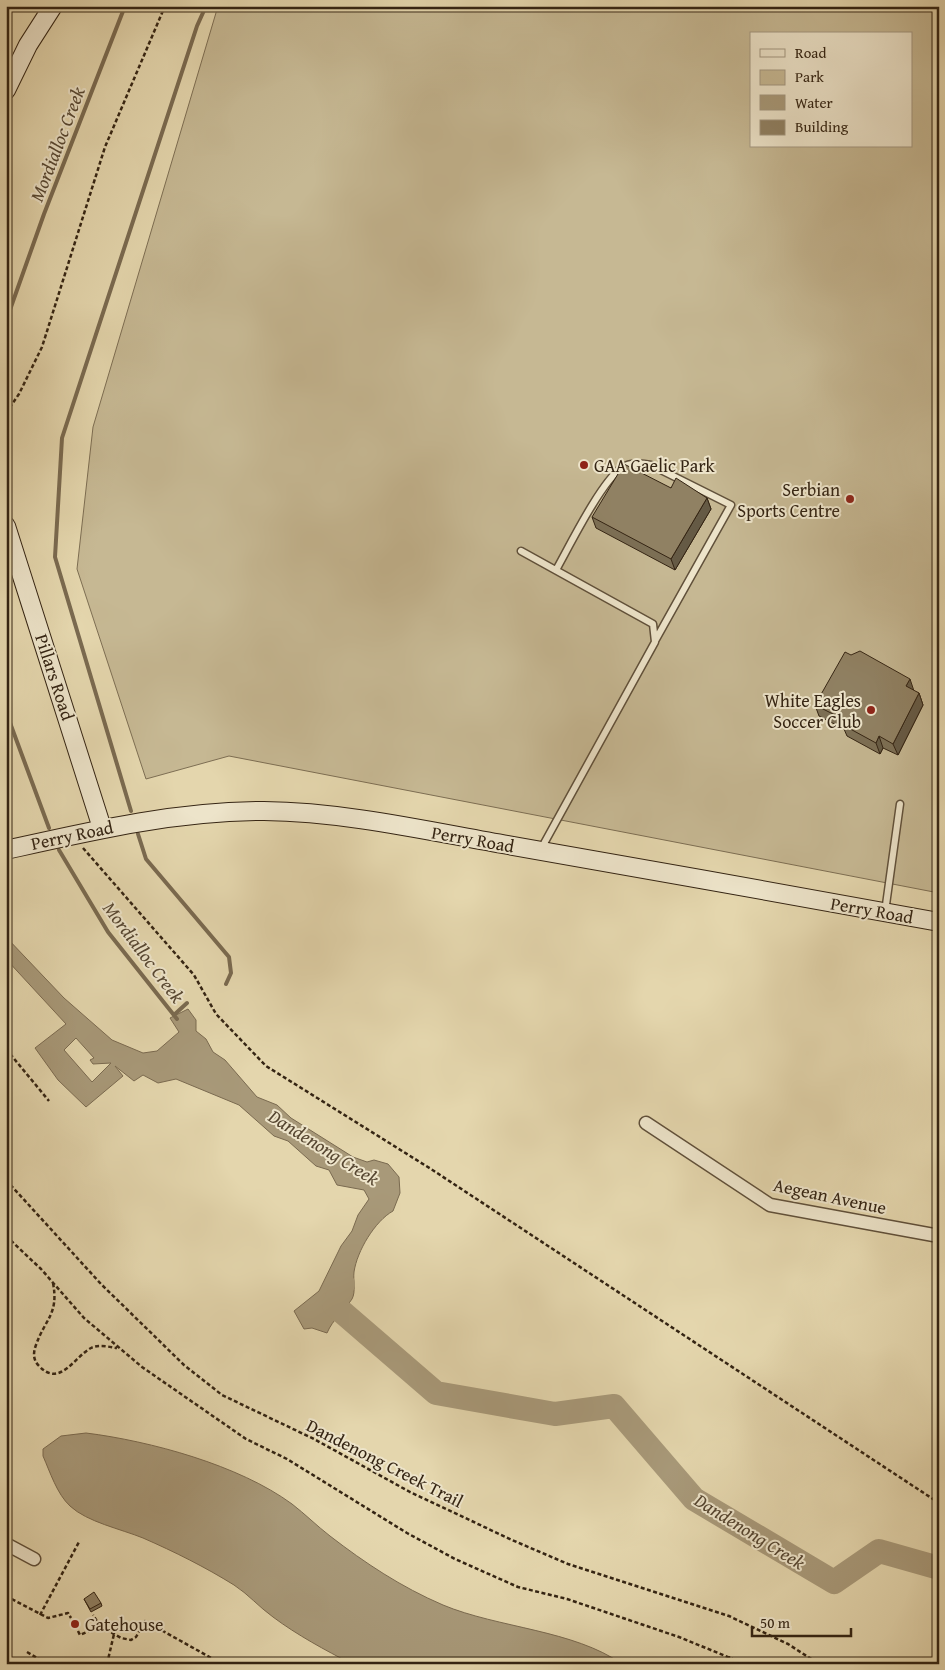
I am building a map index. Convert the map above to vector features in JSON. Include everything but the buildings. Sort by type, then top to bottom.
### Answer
[{"type":"main road","points":[[6,90],[28,45],[53,6]]},
{"type":"main road","name":"Pillars Road","points":[[6,526],[102,828]]},
{"type":"main road","name":"Perry Road","points":[[6,850],[102,828],[214,812],[303,813],[352,818],[939,922]]},
{"type":"street","name":"Aegean Avenue","points":[[646,1123],[770,1205],[939,1236]]},
{"type":"street","points":[[6,1544],[34,1559]]},
{"type":"lane","points":[[540,851],[731,506],[651,465],[637,463],[622,467],[609,480],[556,570]]},
{"type":"lane","points":[[521,550],[653,624],[655,642]]},
{"type":"lane","points":[[885,912],[900,804]]},
{"type":"path","points":[[6,413],[19,394],[42,347],[105,147],[165,6]]},
{"type":"path","points":[[72,835],[194,975],[216,1014],[266,1066],[431,1168],[939,1503]]},
{"type":"path","points":[[6,1049],[49,1101]]},
{"type":"path","name":"Dandenong Creek Trail","points":[[6,1180],[101,1284],[184,1365],[222,1395],[314,1439],[410,1492],[512,1540],[568,1564],[729,1616],[788,1644],[819,1664]]},
{"type":"path","points":[[6,1236],[53,1282],[84,1318],[117,1348],[246,1439],[287,1459],[407,1533],[456,1559],[518,1587],[568,1599],[729,1656],[745,1664]]},
{"type":"path","points":[[53,1282],[56,1298],[55,1307],[34,1350],[34,1360],[40,1368],[55,1374],[65,1371],[90,1348],[100,1346],[117,1348]]},
{"type":"path","points":[[40,1615],[79,1542]]},
{"type":"path","points":[[6,1596],[48,1618],[68,1613],[71,1618]]},
{"type":"path","points":[[94,1615],[100,1626],[125,1640],[134,1639],[145,1621],[222,1664]]},
{"type":"path","points":[[78,1630],[80,1634],[100,1626]]},
{"type":"path","points":[[106,1664],[114,1634]]},
{"type":"path","points":[[27,1652],[47,1664]]},
{"type":"path","points":[[729,1656],[730,1664]]},
{"type":"green space","points":[[218,6],[939,6],[939,893],[229,756],[146,779],[77,569],[93,427]]},
{"type":"water","points":[[6,937],[64,998],[112,1040],[143,1053],[157,1051],[179,1032],[170,1018],[188,1009],[196,1020],[196,1031],[206,1039],[213,1052],[225,1060],[257,1097],[277,1105],[291,1118],[353,1157],[367,1162],[374,1160],[388,1164],[399,1177],[400,1193],[393,1211],[374,1229],[363,1246],[354,1272],[352,1299],[332,1323],[327,1333],[312,1328],[304,1329],[294,1311],[319,1291],[341,1246],[352,1231],[358,1215],[369,1199],[364,1190],[337,1185],[329,1170],[316,1166],[288,1141],[274,1136],[239,1105],[176,1079],[158,1083],[143,1075],[134,1081],[115,1066],[123,1076],[86,1107],[58,1080],[35,1048],[66,1024],[6,959]],"holes":[[[76,1038],[94,1058],[90,1060],[93,1064],[111,1063],[92,1082],[64,1050]]]},
{"type":"water","points":[[86,1433],[138,1442],[165,1449],[193,1457],[246,1478],[271,1490],[292,1504],[330,1536],[370,1565],[428,1598],[465,1613],[559,1636],[603,1653],[622,1664],[352,1664],[292,1630],[239,1589],[212,1572],[143,1538],[85,1516],[70,1506],[54,1482],[43,1456],[43,1449],[61,1436]]},
{"type":"waterway","name":"Mordialloc Creek","points":[[6,321],[44,214],[125,6]]},
{"type":"waterway","points":[[131,811],[55,557],[62,438],[197,26],[206,6]]},
{"type":"waterway","name":"Mordialloc Creek","points":[[6,712],[49,828]]},
{"type":"waterway","points":[[138,834],[146,859],[229,957],[231,973],[226,984]]},
{"type":"waterway","name":"Mordialloc Creek","points":[[59,850],[108,932],[177,1019]]},
{"type":"waterway","points":[[175,1014],[187,1003]]},
{"type":"waterway","name":"Dandenong Creek","points":[[343,1284],[334,1305],[436,1393],[555,1414],[614,1406],[694,1499],[834,1582],[879,1551],[939,1568]]},
{"type":"place","name":"GAA Gaelic Park","points":[[584,465]]},
{"type":"place","name":"Serbian Sports Centre","points":[[850,499]]},
{"type":"place","name":"White Eagles Soccer Club","points":[[871,710]]},
{"type":"place","name":"Gatehouse","points":[[75,1624]]}]
